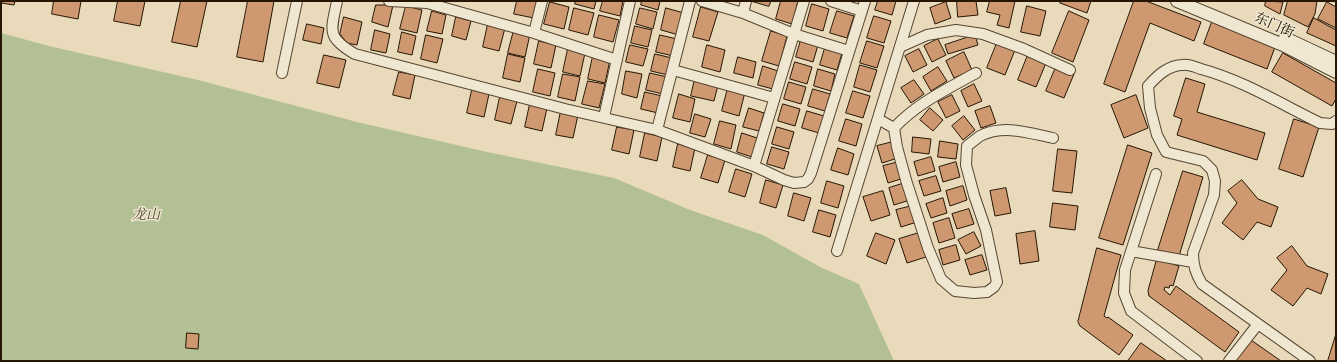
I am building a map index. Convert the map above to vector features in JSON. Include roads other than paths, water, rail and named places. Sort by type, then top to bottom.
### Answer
[{"type":"street","points":[[282,73],[297,1]]},
{"type":"street","points":[[337,1],[333,22],[333,35],[339,45],[355,54],[565,109],[657,130],[754,166],[794,183],[804,182],[808,179],[863,6],[831,1]]},
{"type":"street","points":[[389,1],[427,2],[534,33],[617,60]]},
{"type":"street","points":[[534,33],[542,1]]},
{"type":"street","points":[[604,117],[630,1]]},
{"type":"street","points":[[657,130],[690,1]]},
{"type":"street","points":[[702,1],[743,13],[794,34],[849,52]]},
{"type":"street","points":[[743,13],[746,1]]},
{"type":"street","points":[[754,166],[804,1]]},
{"type":"street","points":[[837,251],[914,1]]},
{"type":"street","name":"东门街","points":[[1177,1],[1283,45],[1336,72]]},
{"type":"street","name":"东门街","points":[[1198,1],[1308,48],[1336,62]]},
{"type":"street","points":[[900,47],[927,35],[956,30],[983,34],[1024,49],[1070,70]]},
{"type":"street","points":[[1310,361],[1202,284],[1196,273],[1193,262],[1193,253],[1214,195],[1215,181],[1212,170],[1203,161],[1166,152],[1157,135],[1150,108],[1148,86],[1156,77],[1169,68],[1184,64],[1208,71],[1241,84],[1320,123],[1332,124],[1336,121]]},
{"type":"street","points":[[673,70],[774,98]]},
{"type":"street","points":[[894,128],[905,116],[931,98],[976,73]]},
{"type":"street","points":[[878,119],[894,128]]},
{"type":"street","points":[[894,128],[897,147],[906,180],[928,248],[941,279],[955,291],[974,293],[987,292],[994,287],[997,282],[986,230],[966,165],[967,146],[980,136],[1001,130],[1019,131],[1053,138]]},
{"type":"street","points":[[1156,174],[1125,270],[1124,293],[1131,311],[1197,361]]},
{"type":"street","points":[[1131,251],[1193,262]]},
{"type":"street","points":[[1229,361],[1258,324]]},
{"type":"park label","name":"龙山","points":[[146,216]]}]
